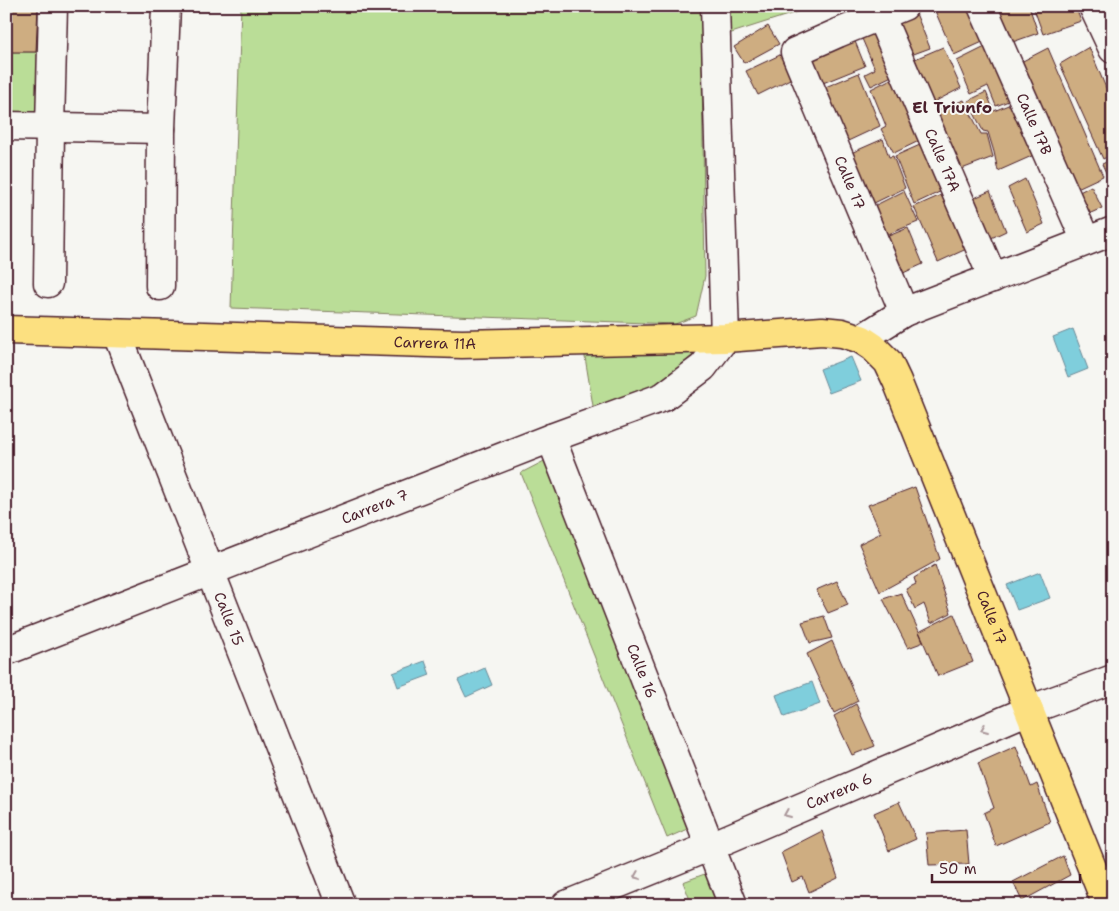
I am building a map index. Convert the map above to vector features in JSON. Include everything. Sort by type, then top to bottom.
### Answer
[{"type":"highway","name":"Carrera 11A","points":[[6,330],[462,344],[725,338],[822,331],[842,333],[861,339]]},
{"type":"highway","name":"Calle 17","points":[[861,339],[873,347],[888,362],[897,381],[1107,905]]},
{"type":"street","points":[[48,283],[53,6]]},
{"type":"street","points":[[160,286],[161,128],[166,6]]},
{"type":"street","points":[[715,6],[725,338]]},
{"type":"street","name":"Calle 17B","points":[[982,6],[1086,242]]},
{"type":"street","points":[[1100,7],[1113,50]]},
{"type":"street","name":"Calle 17","points":[[892,11],[796,52],[904,312]]},
{"type":"street","name":"Calle 17A","points":[[892,11],[993,278]]},
{"type":"street","points":[[6,126],[161,128]]},
{"type":"street","points":[[861,339],[904,312],[1113,231]]},
{"type":"street","name":"Calle 15","points":[[117,334],[342,905]]},
{"type":"street","name":"Carrera 7","points":[[6,651],[551,438],[663,398],[703,368],[725,338]]},
{"type":"street","name":"Calle 16","points":[[551,438],[733,905]]},
{"type":"street","name":"Carrera 6","points":[[566,905],[710,846],[1029,710],[1113,679]]},
{"type":"green space","points":[[38,6],[45,6],[41,114],[6,114],[6,52],[36,52]]},
{"type":"green space","points":[[241,6],[701,6],[705,276],[696,316],[675,324],[231,308]]},
{"type":"green space","points":[[722,6],[816,6],[722,36]]},
{"type":"green space","points":[[700,349],[651,391],[594,412],[584,351]]},
{"type":"green space","points":[[550,458],[694,826],[667,838],[521,473]]},
{"type":"green space","points":[[710,872],[723,905],[692,905],[683,882]]},
{"type":"water","points":[[1073,329],[1088,369],[1068,377],[1053,337]]},
{"type":"water","points":[[851,357],[861,381],[829,393],[820,369]]},
{"type":"water","points":[[1040,572],[1050,598],[1017,610],[1007,585]]},
{"type":"water","points":[[425,661],[430,675],[398,687],[393,673]]},
{"type":"water","points":[[485,668],[492,685],[466,697],[458,680]]},
{"type":"water","points":[[812,682],[820,704],[784,717],[776,695]]},
{"type":"building","points":[[6,6],[38,6],[36,52],[6,52]]},
{"type":"building","points":[[933,6],[973,6],[987,40],[954,55]]},
{"type":"building","points":[[992,6],[1029,6],[1038,33],[1007,44]]},
{"type":"building","points":[[1033,6],[1075,6],[1081,21],[1043,34]]},
{"type":"building","points":[[915,11],[930,48],[911,55],[894,21]]},
{"type":"building","points":[[879,25],[898,73],[871,86],[865,74],[875,69],[860,34]]},
{"type":"building","points":[[768,26],[779,44],[744,63],[734,47]]},
{"type":"building","points":[[852,34],[865,66],[818,85],[806,54]]},
{"type":"building","points":[[989,45],[1011,100],[996,106],[988,86],[971,94],[957,61]]},
{"type":"building","points":[[943,47],[961,88],[932,103],[915,59]]},
{"type":"building","points":[[1089,47],[1113,105],[1113,154],[1103,159],[1060,64]]},
{"type":"building","points":[[1048,48],[1103,176],[1071,191],[1017,64]]},
{"type":"building","points":[[782,54],[794,77],[758,95],[746,71]]},
{"type":"building","points":[[859,73],[880,126],[848,141],[823,88]]},
{"type":"building","points":[[899,75],[925,138],[894,153],[881,129],[886,126],[871,89]]},
{"type":"building","points":[[986,92],[994,111],[1013,103],[1034,155],[998,171],[988,132],[983,131],[968,101]]},
{"type":"building","points":[[964,100],[981,134],[987,134],[993,157],[954,172],[931,113]]},
{"type":"building","points":[[883,139],[889,157],[893,156],[905,188],[872,204],[851,153]]},
{"type":"building","points":[[929,141],[948,188],[914,204],[895,156]]},
{"type":"building","points":[[1113,159],[1113,188],[1102,164]]},
{"type":"building","points":[[1025,179],[1044,224],[1027,232],[1008,188]]},
{"type":"building","points":[[1091,186],[1102,208],[1082,217],[1072,196]]},
{"type":"building","points":[[904,191],[918,222],[886,235],[874,206]]},
{"type":"building","points":[[950,191],[973,246],[938,262],[914,207]]},
{"type":"building","points":[[990,191],[1006,231],[987,240],[970,200]]},
{"type":"building","points":[[908,228],[923,264],[901,274],[886,237]]},
{"type":"building","points":[[915,487],[940,559],[880,592],[859,544],[881,533],[868,505]]},
{"type":"building","points":[[935,565],[951,613],[931,623],[924,604],[915,609],[906,589],[916,584],[914,578]]},
{"type":"building","points":[[837,581],[848,605],[828,613],[816,590]]},
{"type":"building","points":[[901,593],[924,642],[908,648],[883,599]]},
{"type":"building","points":[[954,614],[973,662],[938,676],[919,632]]},
{"type":"building","points":[[824,616],[832,638],[810,643],[802,622]]},
{"type":"building","points":[[832,641],[858,701],[834,713],[807,654]]},
{"type":"building","points":[[856,704],[875,746],[852,755],[834,716]]},
{"type":"building","points":[[1016,746],[1031,787],[1037,784],[1050,822],[996,846],[984,813],[994,808],[978,763]]},
{"type":"building","points":[[899,802],[916,839],[889,851],[874,813]]},
{"type":"building","points":[[966,830],[969,864],[929,865],[926,833]]},
{"type":"building","points":[[822,831],[838,878],[809,892],[803,877],[792,882],[781,852]]},
{"type":"building","points":[[1063,856],[1070,875],[1022,901],[1013,882]]},
{"type":"district","name":"El Triunfo","points":[[952,107]]}]
